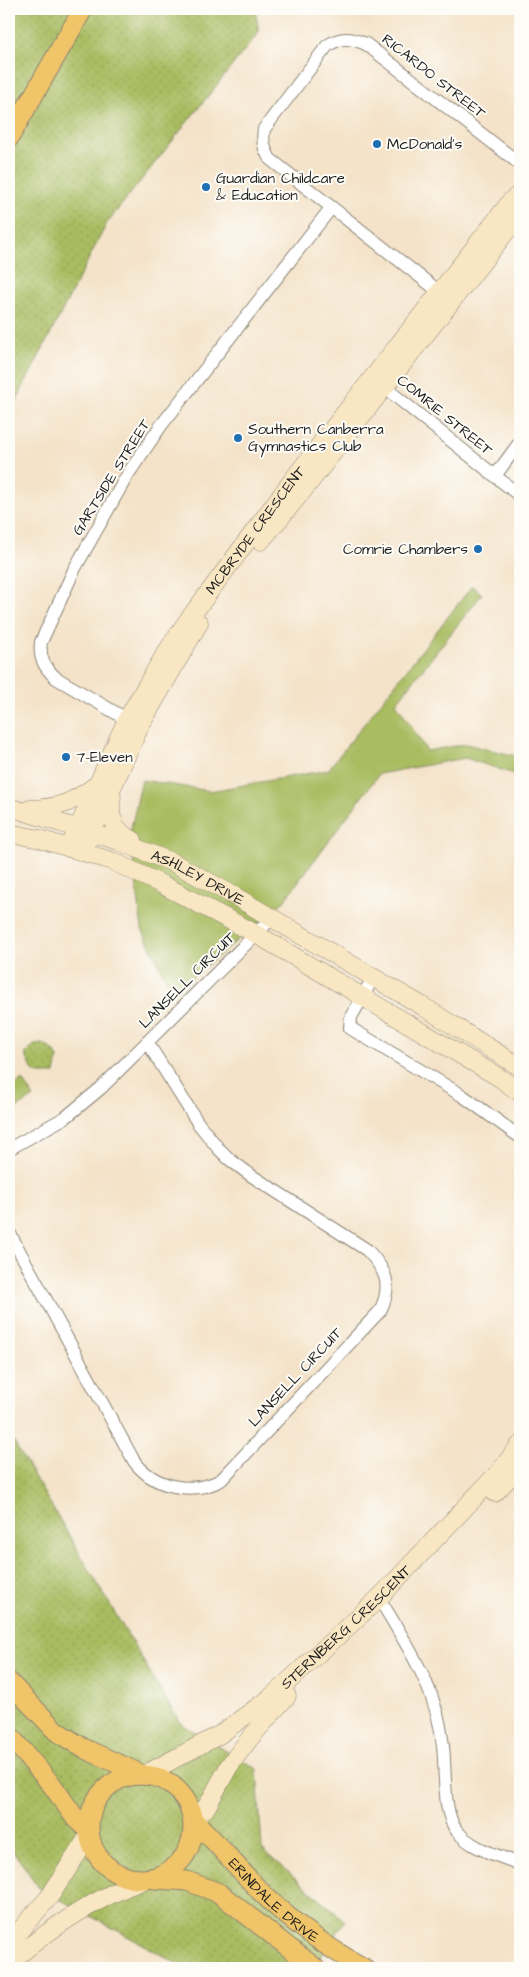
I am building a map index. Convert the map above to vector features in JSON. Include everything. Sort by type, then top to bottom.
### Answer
[{"type":"main road","points":[[9,138],[83,9]]},
{"type":"main road","points":[[9,1682],[56,1731],[83,1748],[143,1775],[163,1780],[176,1788],[186,1800],[193,1819],[192,1840],[184,1858],[169,1872],[147,1879],[133,1879],[112,1871],[97,1855],[89,1833],[76,1819],[52,1784],[9,1735]]},
{"type":"main road","points":[[89,1833],[91,1812],[95,1803],[107,1788],[124,1778],[143,1775]]},
{"type":"main road","name":"ERINDALE DRIVE","points":[[193,1819],[214,1839],[234,1865],[264,1895],[328,1945],[364,1968]]},
{"type":"main road","name":"ERINDALE DRIVE","points":[[147,1879],[187,1882],[219,1893],[315,1968]]},
{"type":"street","name":"RICARDO STREET","points":[[445,297],[270,159],[264,149],[262,139],[264,130],[276,111],[327,46],[343,38],[352,39],[366,44],[520,164]]},
{"type":"street","name":"MCBRYDE CRESCENT","points":[[85,830],[97,784],[133,723],[164,681],[203,607],[445,297],[511,201],[520,193]]},
{"type":"street","name":"GARTSIDE STREET","points":[[133,723],[56,678],[48,671],[42,661],[40,652],[41,642],[75,568],[128,474],[160,427],[331,208]]},
{"type":"street","name":"MCBRYDE CRESCENT","points":[[445,297],[520,214]]},
{"type":"street","name":"COMRIE STREET","points":[[378,383],[520,496]]},
{"type":"street","points":[[495,476],[520,442]]},
{"type":"street","name":"MCBRYDE CRESCENT","points":[[76,850],[85,830],[115,781],[133,723]]},
{"type":"street","points":[[115,781],[110,809],[112,822],[126,837],[143,845],[156,857]]},
{"type":"street","points":[[12,808],[62,806],[78,799],[97,784]]},
{"type":"street","name":"ASHLEY DRIVE","points":[[12,808],[118,840],[182,867],[374,978],[520,1067]]},
{"type":"street","name":"ASHLEY DRIVE","points":[[9,833],[40,839],[112,861],[170,889],[256,934],[363,996],[500,1078],[520,1093]]},
{"type":"street","name":"LANSELL CIRCUIT","points":[[9,1149],[66,1117],[101,1088],[271,919]]},
{"type":"street","points":[[374,978],[351,1017],[350,1028],[456,1092],[520,1137]]},
{"type":"street","name":"LANSELL CIRCUIT","points":[[9,1232],[134,1462],[152,1479],[163,1483],[193,1489],[208,1486],[221,1480],[380,1311],[388,1291],[386,1276],[379,1262],[351,1238],[252,1176],[229,1159],[198,1123],[148,1042]]},
{"type":"street","name":"STERNBERG CRESCENT","points":[[473,1507],[520,1444]]},
{"type":"street","name":"STERNBERG CRESCENT","points":[[193,1819],[206,1808],[229,1766],[273,1710],[473,1507],[520,1466]]},
{"type":"street","points":[[381,1602],[423,1673],[435,1701],[443,1744],[450,1820],[457,1832],[474,1845],[520,1864]]},
{"type":"street","name":"STERNBERG CRESCENT","points":[[143,1775],[219,1736],[242,1720],[381,1602]]},
{"type":"street","points":[[9,1943],[50,1896],[89,1833]]},
{"type":"street","points":[[9,1963],[50,1932],[102,1899],[147,1879]]},
{"type":"green space","points":[[9,9],[255,9],[259,32],[107,223],[9,415]]},
{"type":"green space","points":[[472,586],[482,594],[396,703],[427,751],[466,744],[520,757],[520,776],[465,758],[379,774],[283,902],[173,994],[142,929],[130,832],[142,780],[210,791],[328,770]]},
{"type":"green space","points":[[43,1044],[53,1050],[58,1058],[55,1074],[39,1074],[33,1071],[25,1054],[34,1045]]},
{"type":"green space","points":[[23,1080],[34,1097],[9,1113],[9,1089]]},
{"type":"green space","points":[[9,1434],[180,1723],[257,1769],[262,1849],[345,1921],[312,1968],[186,1968],[39,1888],[9,1845]]},
{"type":"place","name":"McDonald's","points":[[377,144]]},
{"type":"place","name":"Guardian Childcare & Education","points":[[206,187]]},
{"type":"place","name":"Southern Canberra Gymnastics Club","points":[[238,438]]},
{"type":"place","name":"Comrie Chambers","points":[[478,549]]},
{"type":"place","name":"7-Eleven","points":[[66,757]]}]
